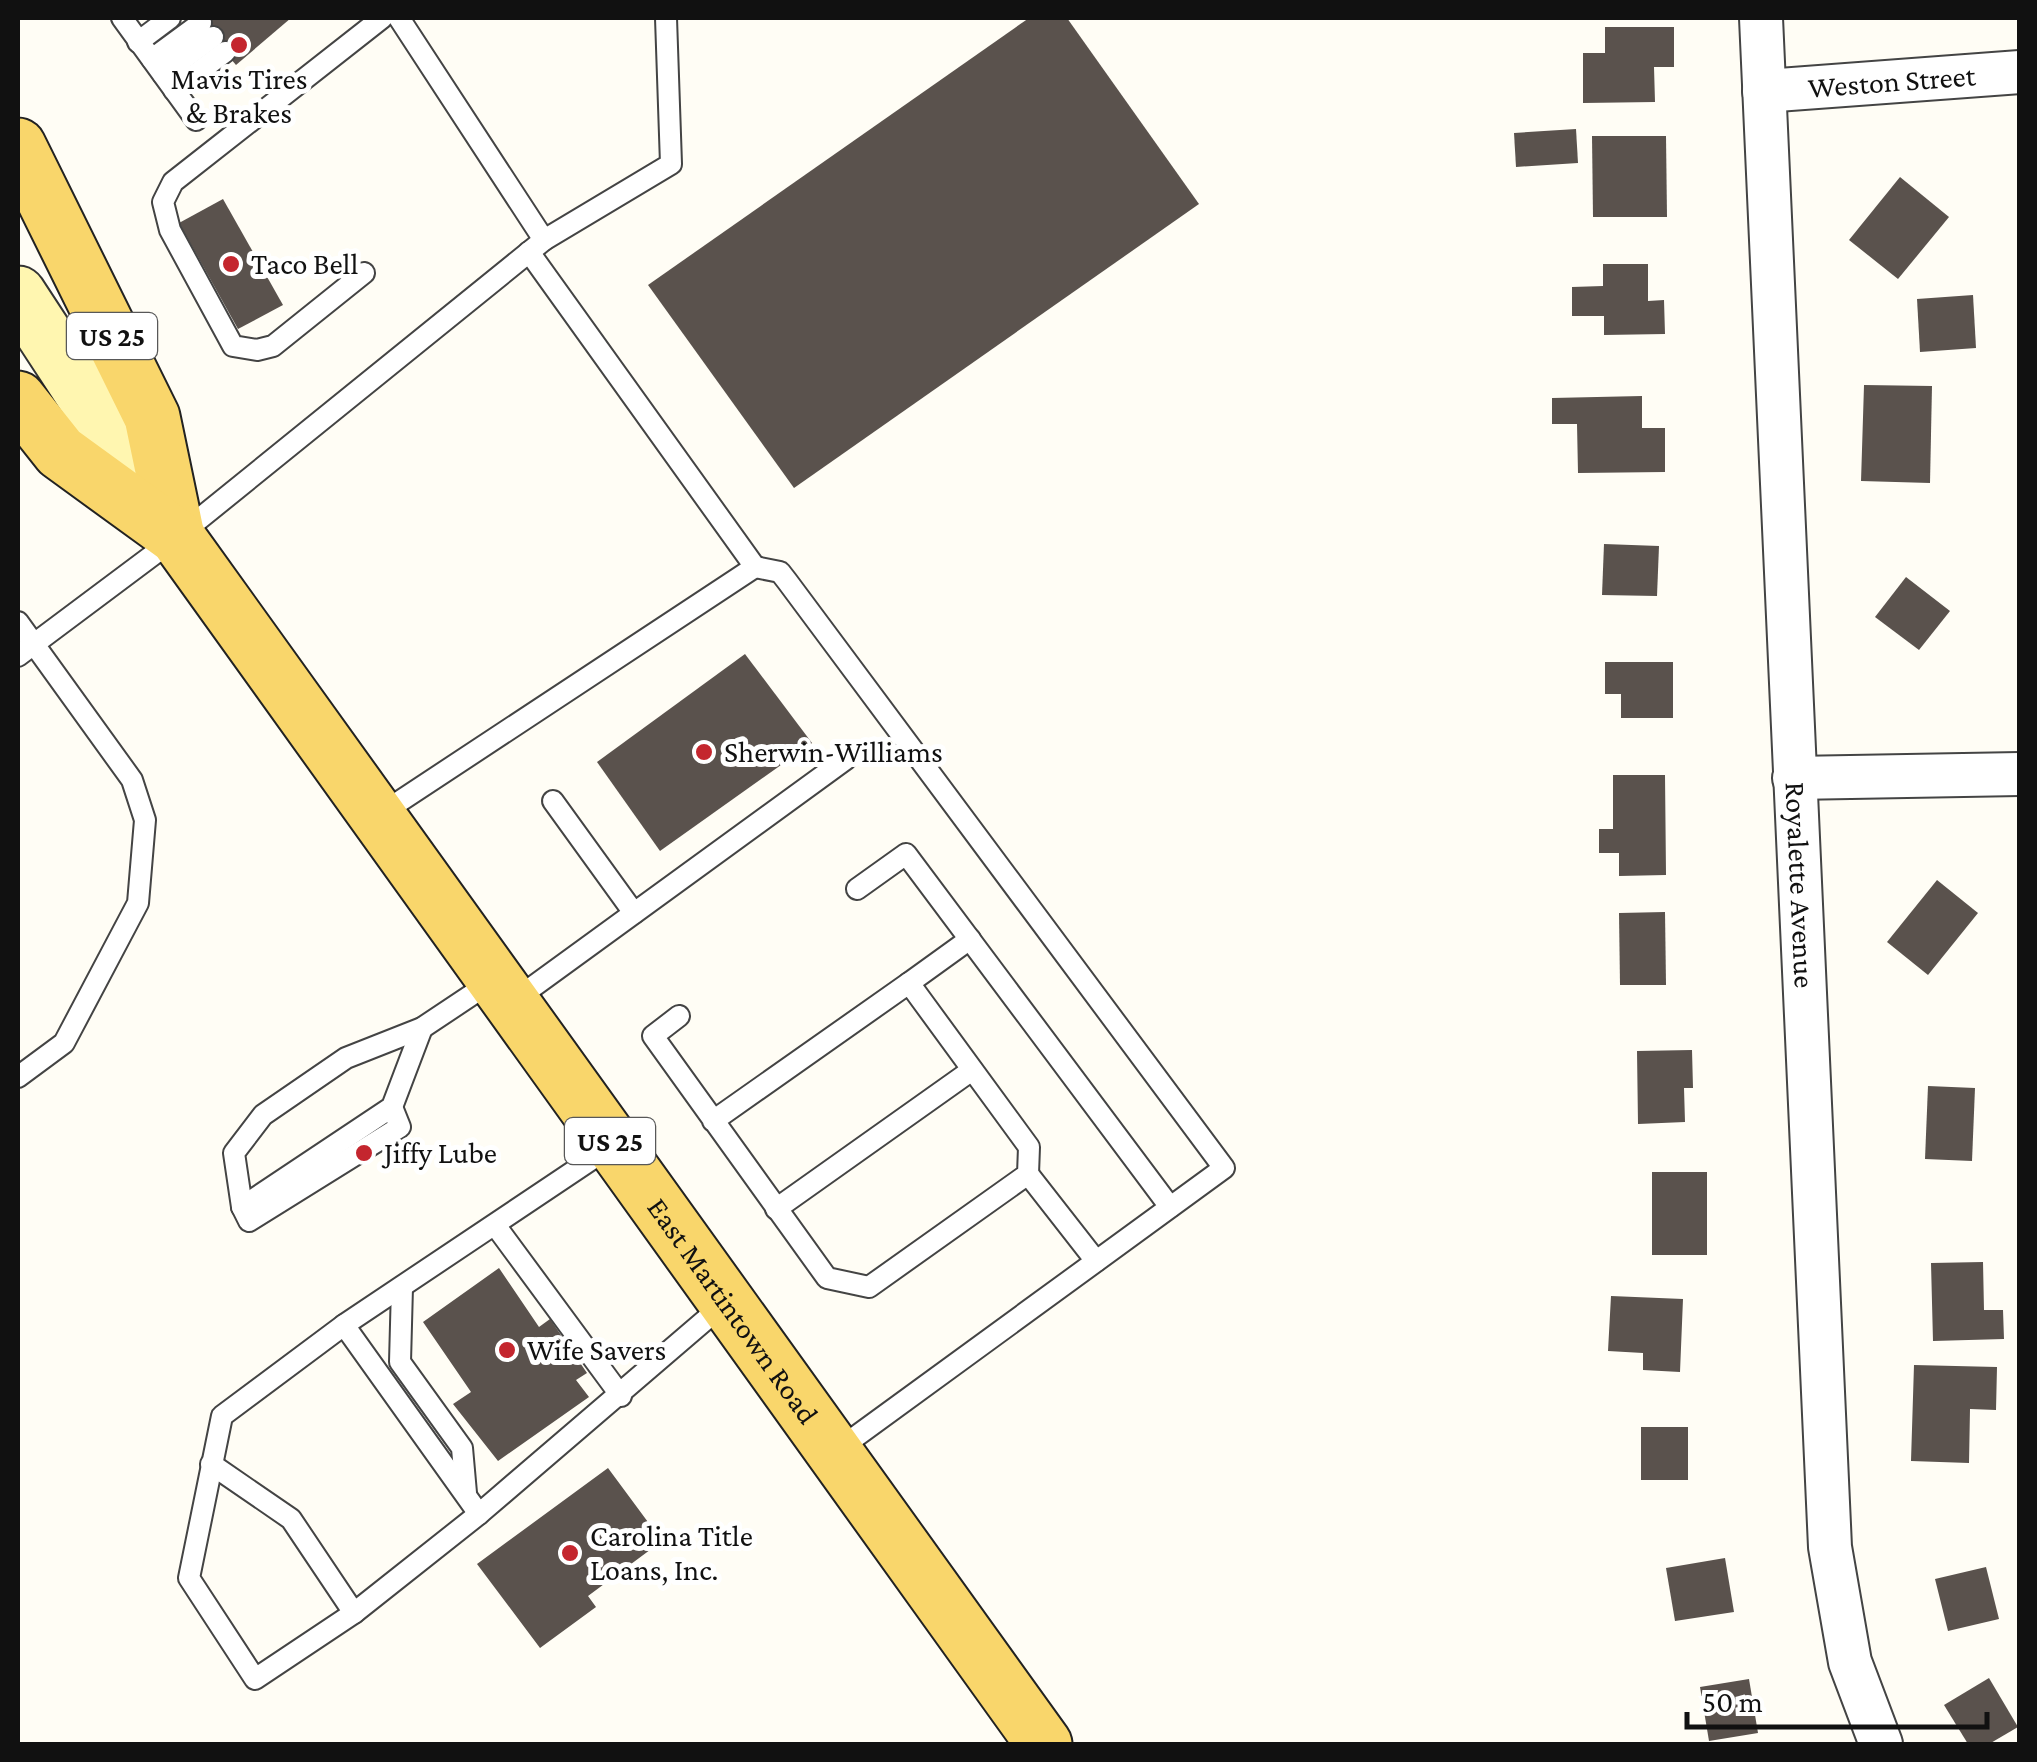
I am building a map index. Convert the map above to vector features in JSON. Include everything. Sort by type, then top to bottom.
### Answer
[{"type":"main road","name":"US 25","points":[[18,146],[152,416],[177,537]]},
{"type":"main road","name":"East Martintown Road","points":[[18,294],[177,537],[1044,1744]]},
{"type":"main road","name":"East Martintown Road","points":[[18,399],[60,452],[177,537]]},
{"type":"street","name":"Royalette Avenue","points":[[1760,18],[1830,1547],[1850,1662],[1881,1744]]},
{"type":"street","name":"Weston Street","points":[[1764,90],[2020,72]]},
{"type":"street","points":[[1794,778],[2020,774]]},
{"type":"lane","points":[[170,18],[130,25],[196,120]]},
{"type":"lane","points":[[364,273],[272,346],[257,350],[234,346],[170,230],[163,202],[173,182],[382,18]]},
{"type":"lane","points":[[400,18],[536,246],[756,567],[780,572],[1224,1168],[834,1452]]},
{"type":"lane","points":[[26,650],[177,537],[536,246],[671,164],[666,18]]},
{"type":"lane","points":[[163,75],[213,37],[163,75]]},
{"type":"lane","points":[[378,816],[756,567]]},
{"type":"lane","points":[[18,622],[26,650],[132,780],[145,820],[138,903],[64,1043],[18,1078]]},
{"type":"lane","points":[[422,1028],[392,1107],[242,1207],[234,1153],[263,1114],[346,1058],[503,991],[634,913],[846,759]]},
{"type":"lane","points":[[553,801],[634,913]]},
{"type":"lane","points":[[857,889],[906,854],[1170,1206]]},
{"type":"lane","points":[[713,1121],[970,939]]},
{"type":"lane","points":[[910,983],[1028,1147],[1028,1174],[1096,1261]]},
{"type":"lane","points":[[679,1016],[652,1036],[827,1278],[870,1287],[1028,1174]]},
{"type":"lane","points":[[776,1209],[972,1070]]},
{"type":"lane","points":[[614,1145],[344,1326],[222,1416],[189,1578],[255,1679],[354,1613],[479,1514],[726,1302]]},
{"type":"lane","points":[[495,1225],[621,1396]]},
{"type":"lane","points":[[402,1287],[400,1362],[462,1448],[466,1493]]},
{"type":"lane","points":[[344,1326],[479,1514]]},
{"type":"lane","points":[[212,1464],[291,1519],[354,1613]]},
{"type":"building","name":"Mavis Tires & Brakes","points":[[196,18],[291,18],[236,65]]},
{"type":"building","points":[[1029,18],[1067,18],[1199,204],[794,488],[648,285]]},
{"type":"building","points":[[1605,27],[1674,27],[1674,67],[1654,67],[1655,102],[1583,103],[1583,53],[1605,53]]},
{"type":"building","points":[[1576,129],[1578,163],[1516,167],[1514,133]]},
{"type":"building","points":[[1592,136],[1666,136],[1667,217],[1593,217]]},
{"type":"building","points":[[1900,177],[1949,217],[1898,279],[1849,240]]},
{"type":"building","name":"Taco Bell","points":[[223,199],[283,305],[238,329],[179,223]]},
{"type":"building","points":[[1603,264],[1648,264],[1648,301],[1664,300],[1665,334],[1604,335],[1604,316],[1572,316],[1572,287],[1603,286]]},
{"type":"building","points":[[1973,295],[1976,348],[1920,352],[1917,299]]},
{"type":"building","points":[[1864,385],[1932,386],[1930,483],[1861,481]]},
{"type":"building","points":[[1642,396],[1642,428],[1665,428],[1665,472],[1578,473],[1577,424],[1552,424],[1552,398]]},
{"type":"building","points":[[1604,544],[1659,546],[1657,596],[1602,595]]},
{"type":"building","points":[[1906,577],[1950,611],[1919,650],[1875,617]]},
{"type":"building","name":"Sherwin-Williams","points":[[745,654],[812,743],[660,851],[597,762]]},
{"type":"building","points":[[1605,662],[1673,662],[1673,718],[1621,718],[1621,694],[1605,694]]},
{"type":"building","points":[[1613,775],[1665,775],[1666,875],[1619,876],[1619,853],[1599,853],[1599,829],[1613,829]]},
{"type":"building","points":[[1937,880],[1978,913],[1928,975],[1887,942]]},
{"type":"building","points":[[1665,912],[1666,985],[1620,985],[1619,913]]},
{"type":"building","points":[[1692,1050],[1693,1088],[1684,1088],[1685,1122],[1638,1124],[1637,1051]]},
{"type":"building","points":[[1928,1086],[1975,1088],[1972,1161],[1925,1159]]},
{"type":"building","points":[[1652,1172],[1707,1172],[1707,1255],[1652,1255]]},
{"type":"building","points":[[1983,1262],[1984,1310],[2003,1310],[2004,1339],[1933,1341],[1931,1263]]},
{"type":"building","name":"Wife Savers","points":[[499,1268],[539,1327],[550,1319],[587,1373],[576,1380],[589,1397],[498,1461],[453,1404],[471,1392],[423,1322]]},
{"type":"building","points":[[1611,1296],[1683,1299],[1680,1372],[1643,1370],[1643,1353],[1608,1351]]},
{"type":"building","points":[[1914,1365],[1997,1367],[1996,1410],[1970,1409],[1969,1463],[1911,1461]]},
{"type":"building","points":[[1641,1427],[1688,1427],[1688,1480],[1641,1480]]},
{"type":"building","name":"Carolina Title Loans, Inc.","points":[[608,1468],[662,1541],[588,1596],[596,1607],[540,1648],[477,1564]]},
{"type":"building","points":[[1725,1558],[1734,1612],[1675,1621],[1666,1568]]},
{"type":"building","points":[[1986,1567],[1999,1619],[1948,1631],[1935,1579]]},
{"type":"building","points":[[1989,1678],[2018,1727],[1989,1744],[1968,1744],[1944,1705]]},
{"type":"building","points":[[1749,1679],[1758,1733],[1709,1741],[1700,1687]]},
{"type":"place","name":"Mavis Tires & Brakes","points":[[239,45]]},
{"type":"place","name":"Taco Bell","points":[[231,264]]},
{"type":"place","name":"Sherwin-Williams","points":[[704,752]]},
{"type":"place","name":"Jiffy Lube","points":[[364,1153]]},
{"type":"place","name":"Wife Savers","points":[[507,1350]]},
{"type":"place","name":"Carolina Title Loans, Inc.","points":[[570,1553]]}]
